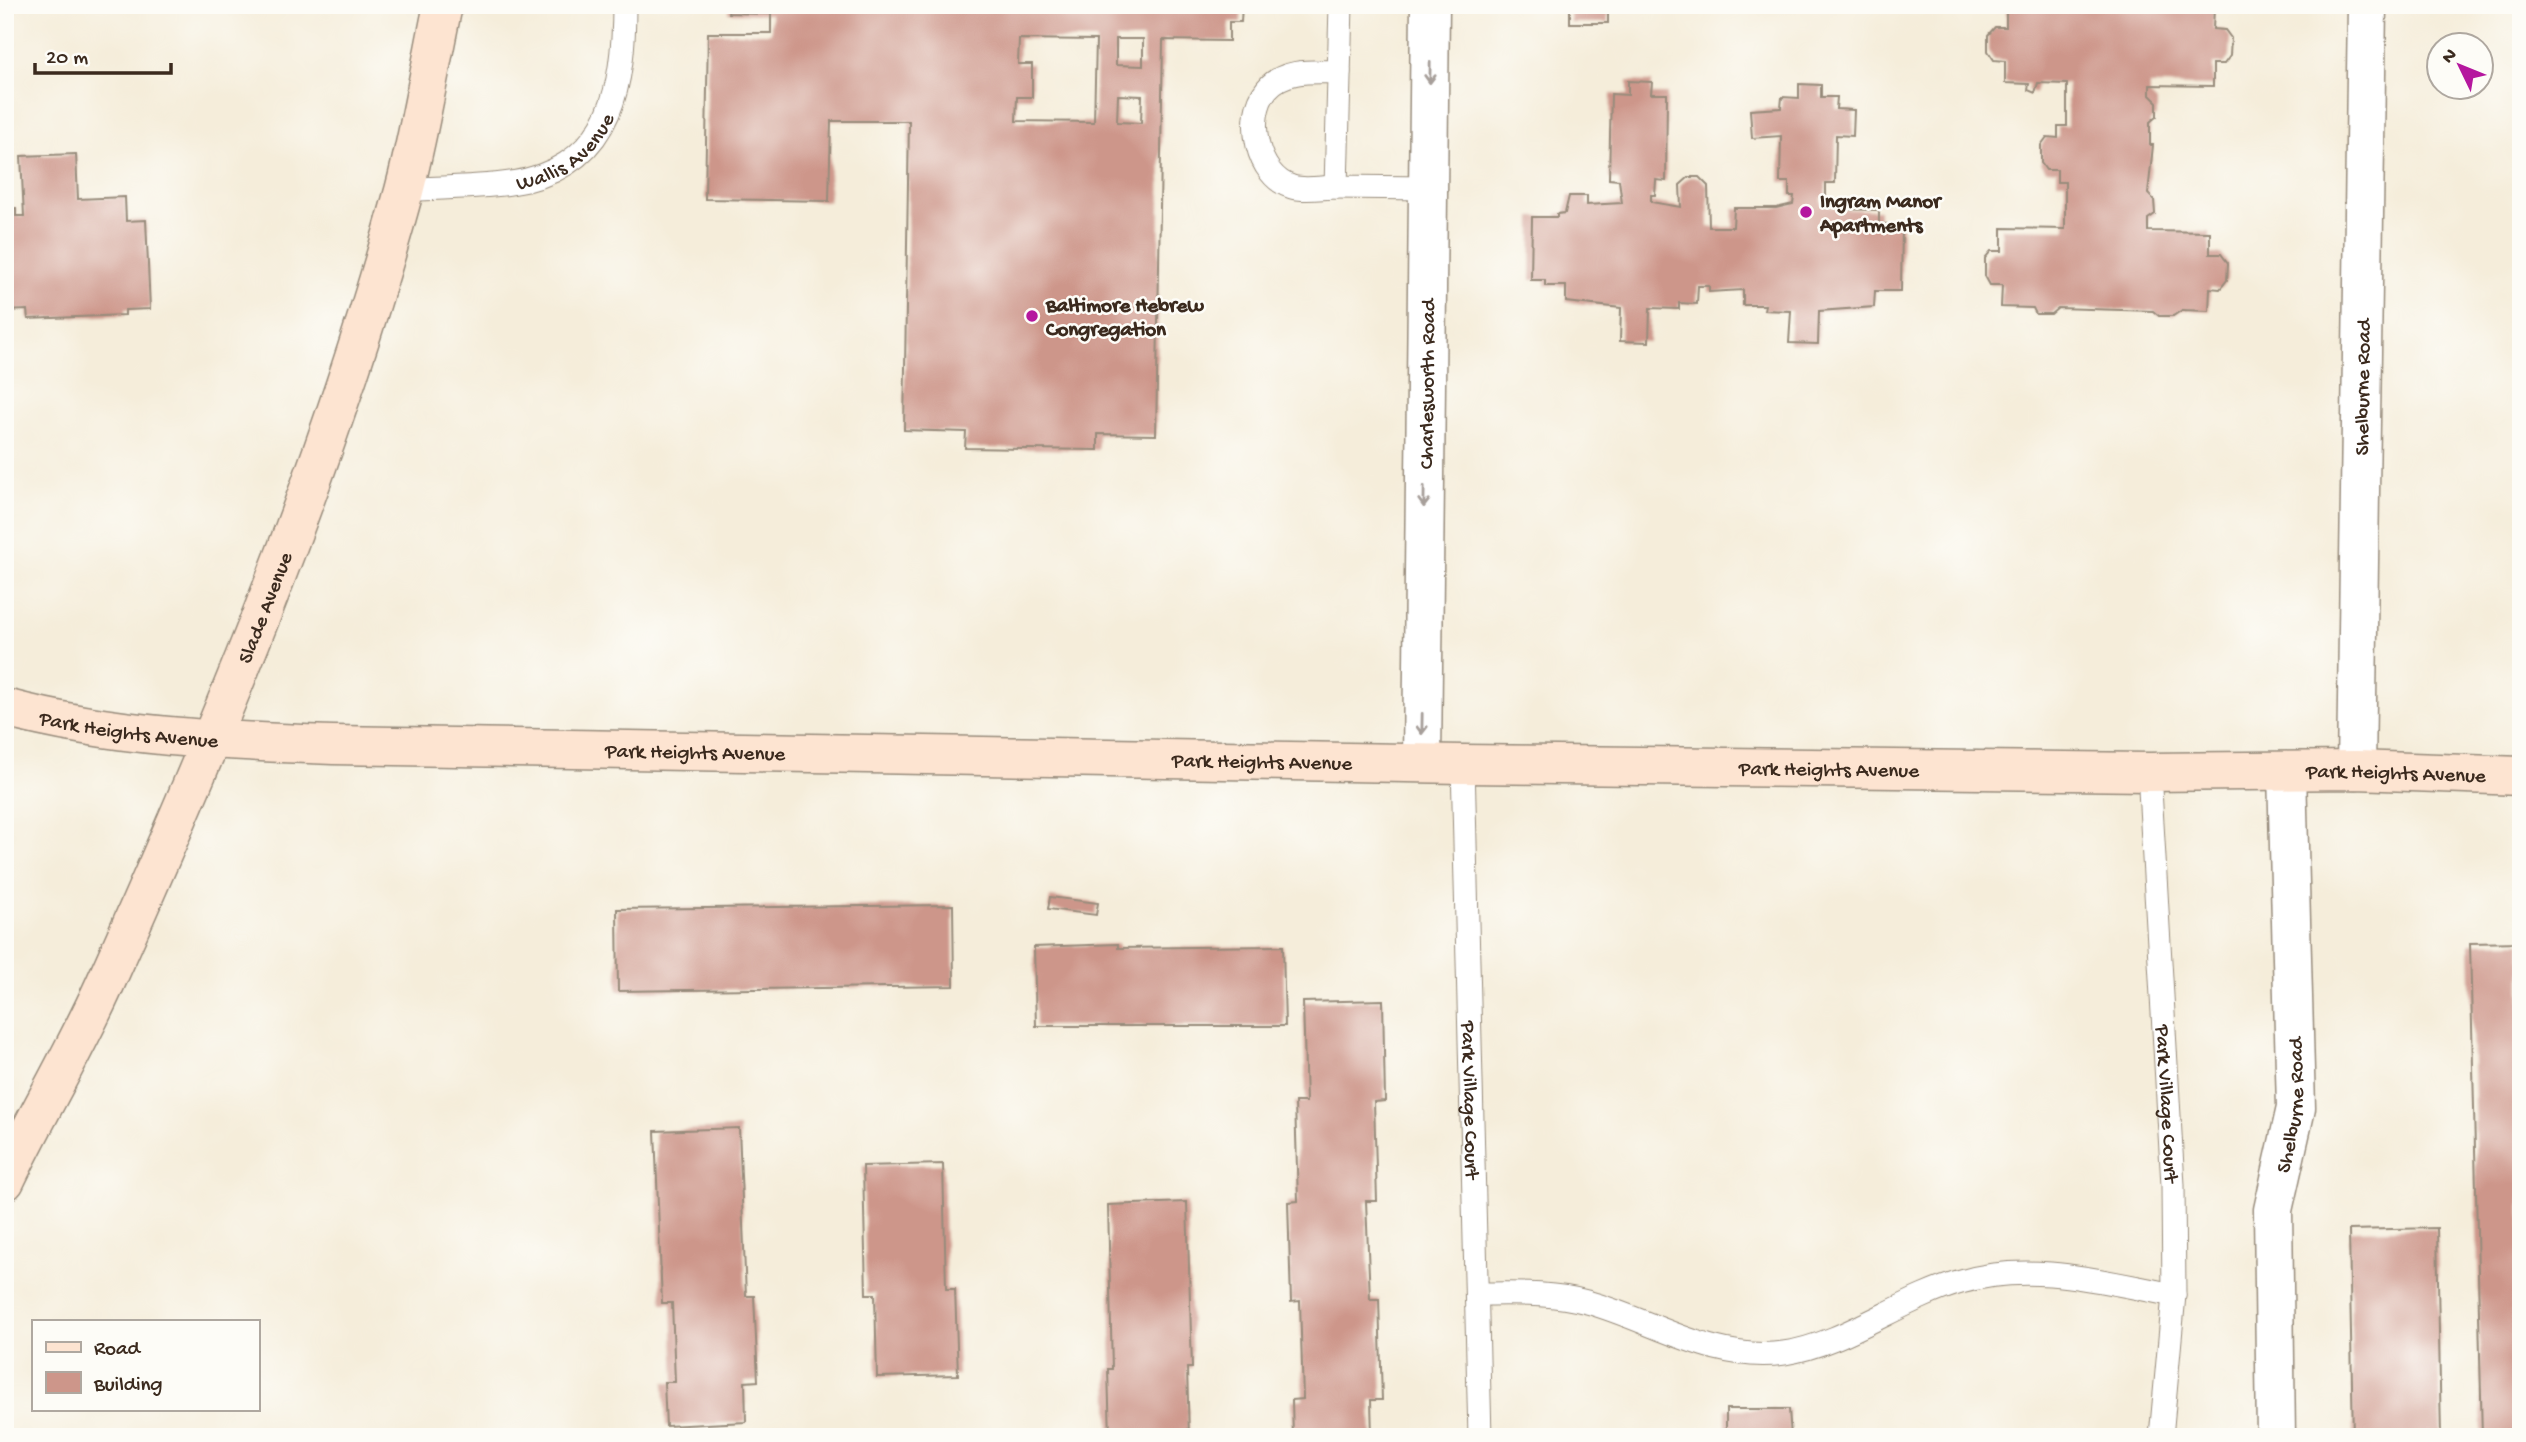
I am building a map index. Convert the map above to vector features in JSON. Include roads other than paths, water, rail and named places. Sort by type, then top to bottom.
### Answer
[{"type":"main road","name":"Slade Avenue","points":[[5,1181],[104,987],[211,740],[288,541],[335,411],[404,190],[443,5]]},
{"type":"main road","name":"Park Heights Avenue","points":[[5,708],[114,730],[211,740],[1463,764],[2148,772],[2356,770],[2521,776]]},
{"type":"street","name":"Charlesworth Road","points":[[1422,762],[1430,5]]},
{"type":"street","name":"Shelburne Road","points":[[2356,770],[2367,5]]},
{"type":"street","name":"Shelburne Road","points":[[2276,1437],[2273,1210],[2296,1108],[2287,772]]},
{"type":"lane","name":"Wallis Avenue","points":[[404,190],[526,180],[564,167],[592,144],[610,110],[620,72],[624,5]]},
{"type":"lane","points":[[1336,187],[1341,5]]},
{"type":"lane","points":[[1339,72],[1298,73],[1281,79],[1266,89],[1257,115],[1260,158],[1278,179],[1293,187],[1429,188]]},
{"type":"lane","name":"Park Village Court","points":[[1463,764],[1480,1437]]},
{"type":"lane","name":"Park Village Court","points":[[2148,772],[2173,1185],[2174,1295],[2161,1437]]},
{"type":"lane","points":[[1476,1294],[1543,1294],[1585,1301],[1637,1318],[1689,1341],[1735,1353],[1785,1353],[1827,1339],[1959,1282],[2004,1272],[2042,1271],[2174,1295]]},
{"type":"place","name":"Ingram Manor Apartments","points":[[1806,212]]},
{"type":"place","name":"Baltimore Hebrew Congregation","points":[[1032,316]]}]
